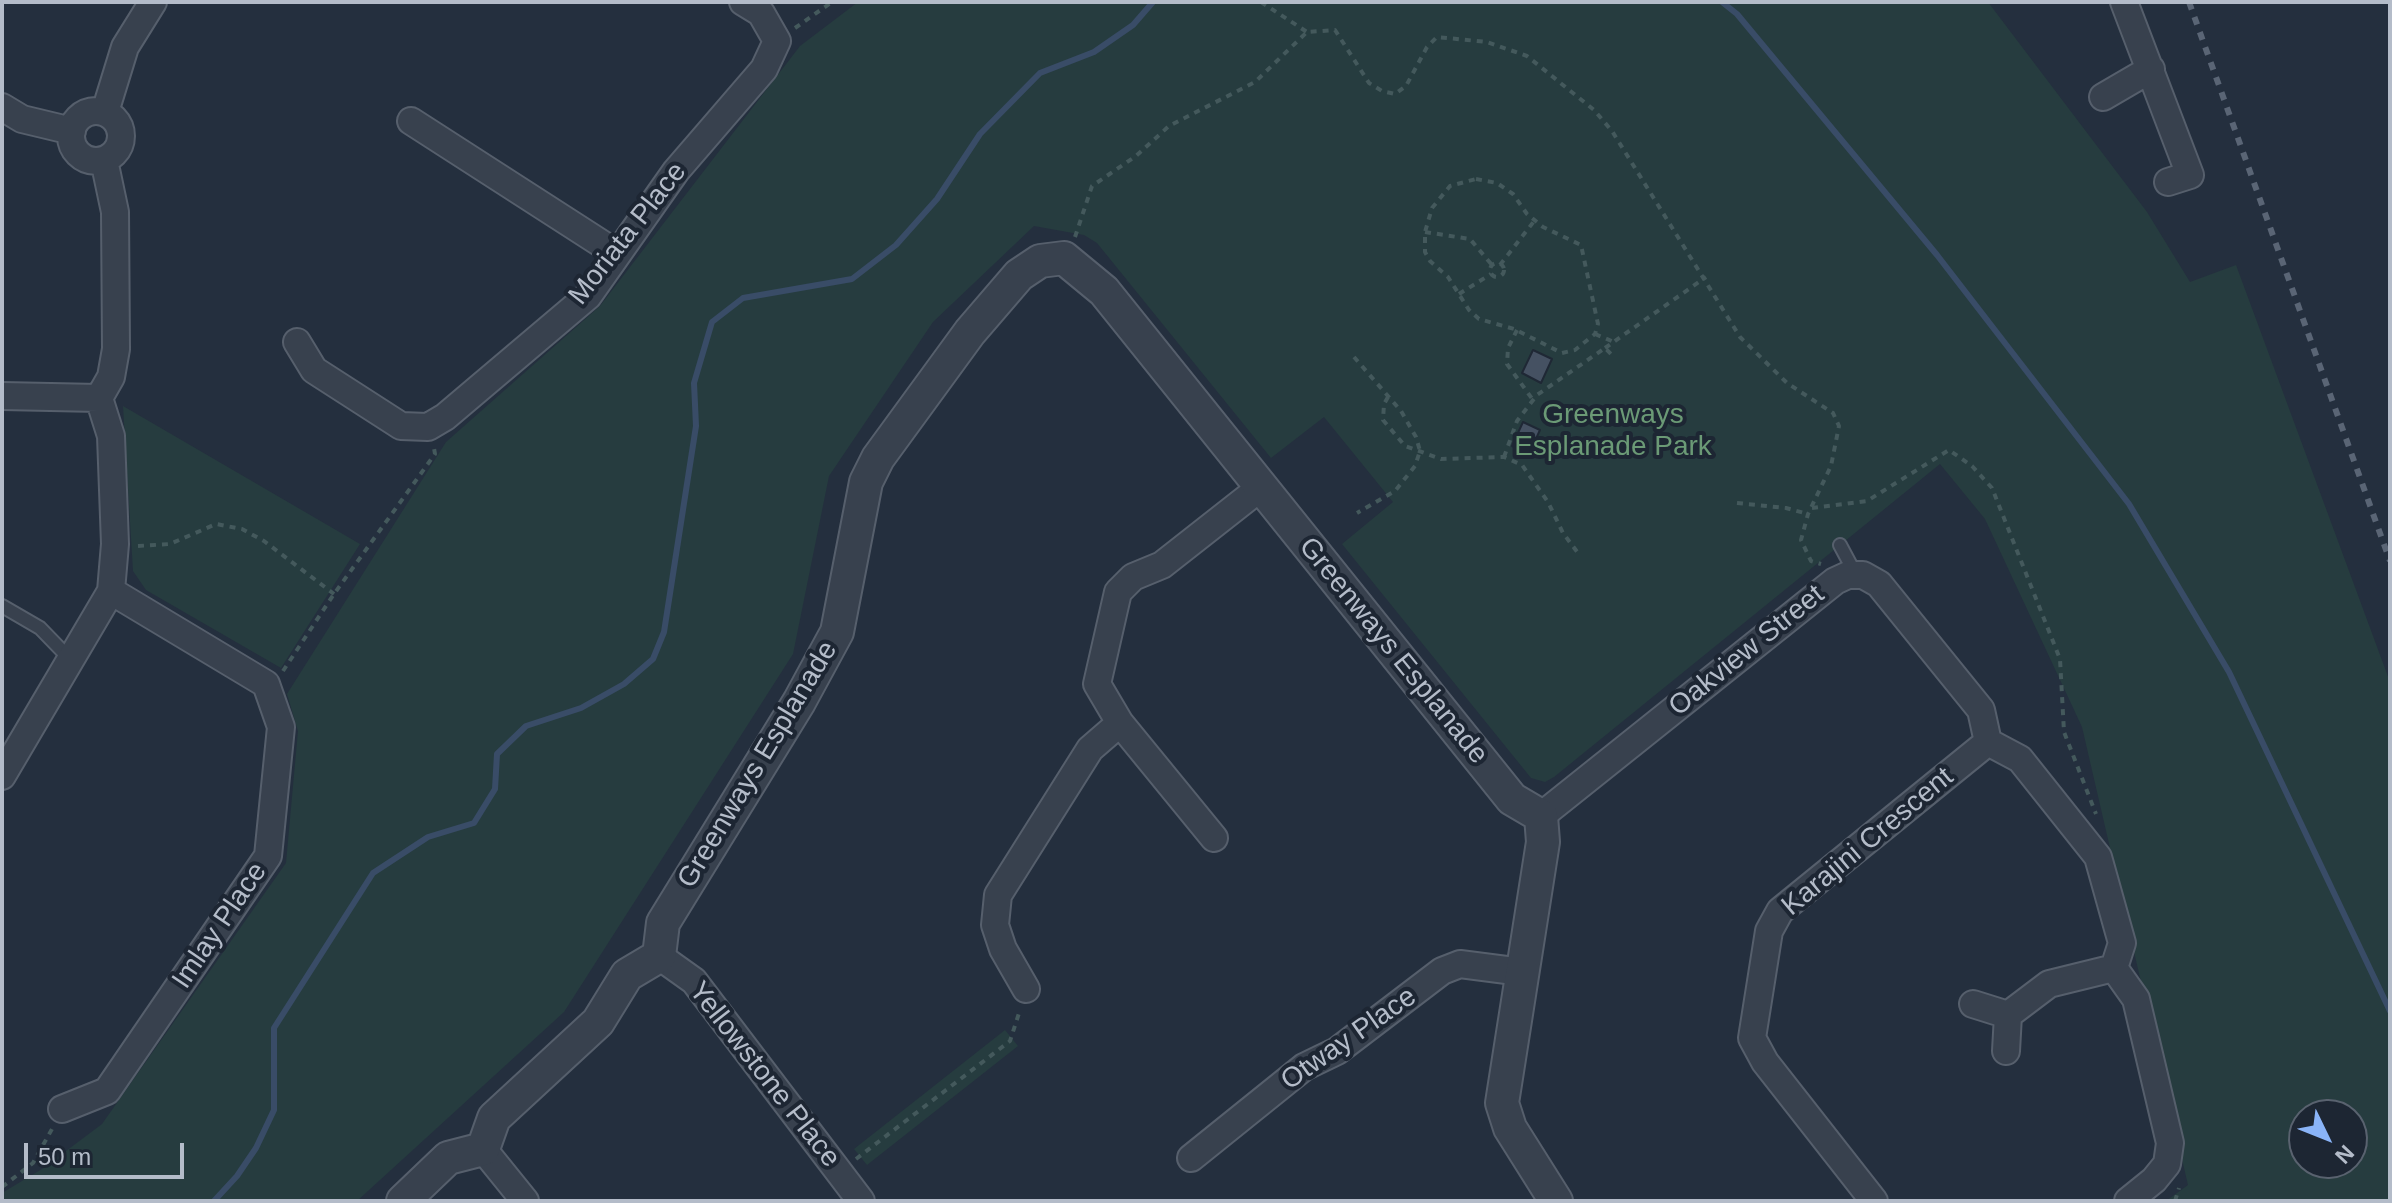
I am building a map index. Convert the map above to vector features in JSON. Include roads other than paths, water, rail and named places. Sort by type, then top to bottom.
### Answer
[{"type":"street","points":[[105,112],[125,47],[153,2]]},
{"type":"street","name":"Moriata Place","points":[[297,342],[314,370],[401,426],[428,427],[588,296],[676,171],[764,69],[777,41],[761,13],[743,2]]},
{"type":"street","points":[[2124,2],[2190,175],[2168,182]]},
{"type":"street","points":[[2103,97],[2151,69]]},
{"type":"street","points":[[2,107],[22,119],[72,131]]},
{"type":"street","points":[[105,112],[114,118],[121,133],[118,149],[104,160],[82,157],[72,144],[72,131],[83,115],[105,112]]},
{"type":"street","points":[[411,121],[616,253]]},
{"type":"street","points":[[2,776],[111,591],[115,544],[111,436],[99,398],[111,377],[116,349],[115,212],[104,160]]},
{"type":"street","name":"Greenways Esplanade","points":[[659,956],[663,923],[799,702],[837,632],[866,482],[878,458],[970,332],[1019,275],[1040,261],[1064,258],[1104,291],[1512,799],[1541,816]]},
{"type":"street","points":[[2,396],[99,398]]},
{"type":"street","points":[[1214,838],[1120,723],[1097,684],[1118,592],[1133,577],[1162,565],[1260,488]]},
{"type":"street","name":"Oakview Street","points":[[1541,816],[1835,581],[1852,575],[1879,584],[1981,710],[1988,742]]},
{"type":"street","name":"Imlay Place","points":[[62,1109],[107,1091],[268,856],[281,727],[266,684],[111,591]]},
{"type":"street","points":[[1026,989],[1003,949],[995,925],[998,895],[1090,749],[1120,723]]},
{"type":"street","points":[[1988,742],[2020,759],[2098,857],[2122,943],[2114,968]]},
{"type":"street","name":"Karajini Crescent","points":[[1874,1201],[1765,1062],[1752,1038],[1769,931],[1780,911],[1988,742]]},
{"type":"street","points":[[1541,816],[1543,842],[1502,1103],[1510,1128],[1556,1201]]},
{"type":"street","points":[[483,1149],[494,1118],[598,1022],[627,975],[659,956]]},
{"type":"street","name":"Yellowstone Place","points":[[659,956],[694,981],[861,1201]]},
{"type":"street","name":"Otway Place","points":[[1191,1158],[1304,1067],[1337,1051],[1442,971],[1460,964],[1522,972]]},
{"type":"street","points":[[2006,1051],[2008,1015],[2049,984],[2114,968]]},
{"type":"street","points":[[2114,968],[2136,999],[2170,1143],[2167,1164],[2154,1180],[2128,1201]]},
{"type":"street","points":[[1973,1004],[2008,1015]]},
{"type":"street","points":[[403,1201],[448,1158],[483,1149]]},
{"type":"street","points":[[483,1149],[525,1201]]},
{"type":"lane","points":[[1840,545],[1852,575]]},
{"type":"lane","points":[[2,606],[40,628],[71,660]]},
{"type":"waterway","points":[[214,1201],[237,1176],[256,1148],[274,1110],[274,1028],[373,873],[428,837],[474,823],[495,789],[497,754],[526,726],[581,708],[624,684],[653,659],[664,632],[696,426],[694,383],[712,322],[743,298],[852,279],[896,245],[937,199],[980,134],[1040,73],[1094,52],[1133,25],[1153,2]]},
{"type":"waterway","points":[[1722,2],[1737,14],[1937,255],[2129,504],[2229,672],[2390,1011]]},
{"type":"railway","points":[[2189,2],[2390,561]]},
{"type":"park label","name":"Greenways Esplanade Park","points":[[1613,431]]}]
